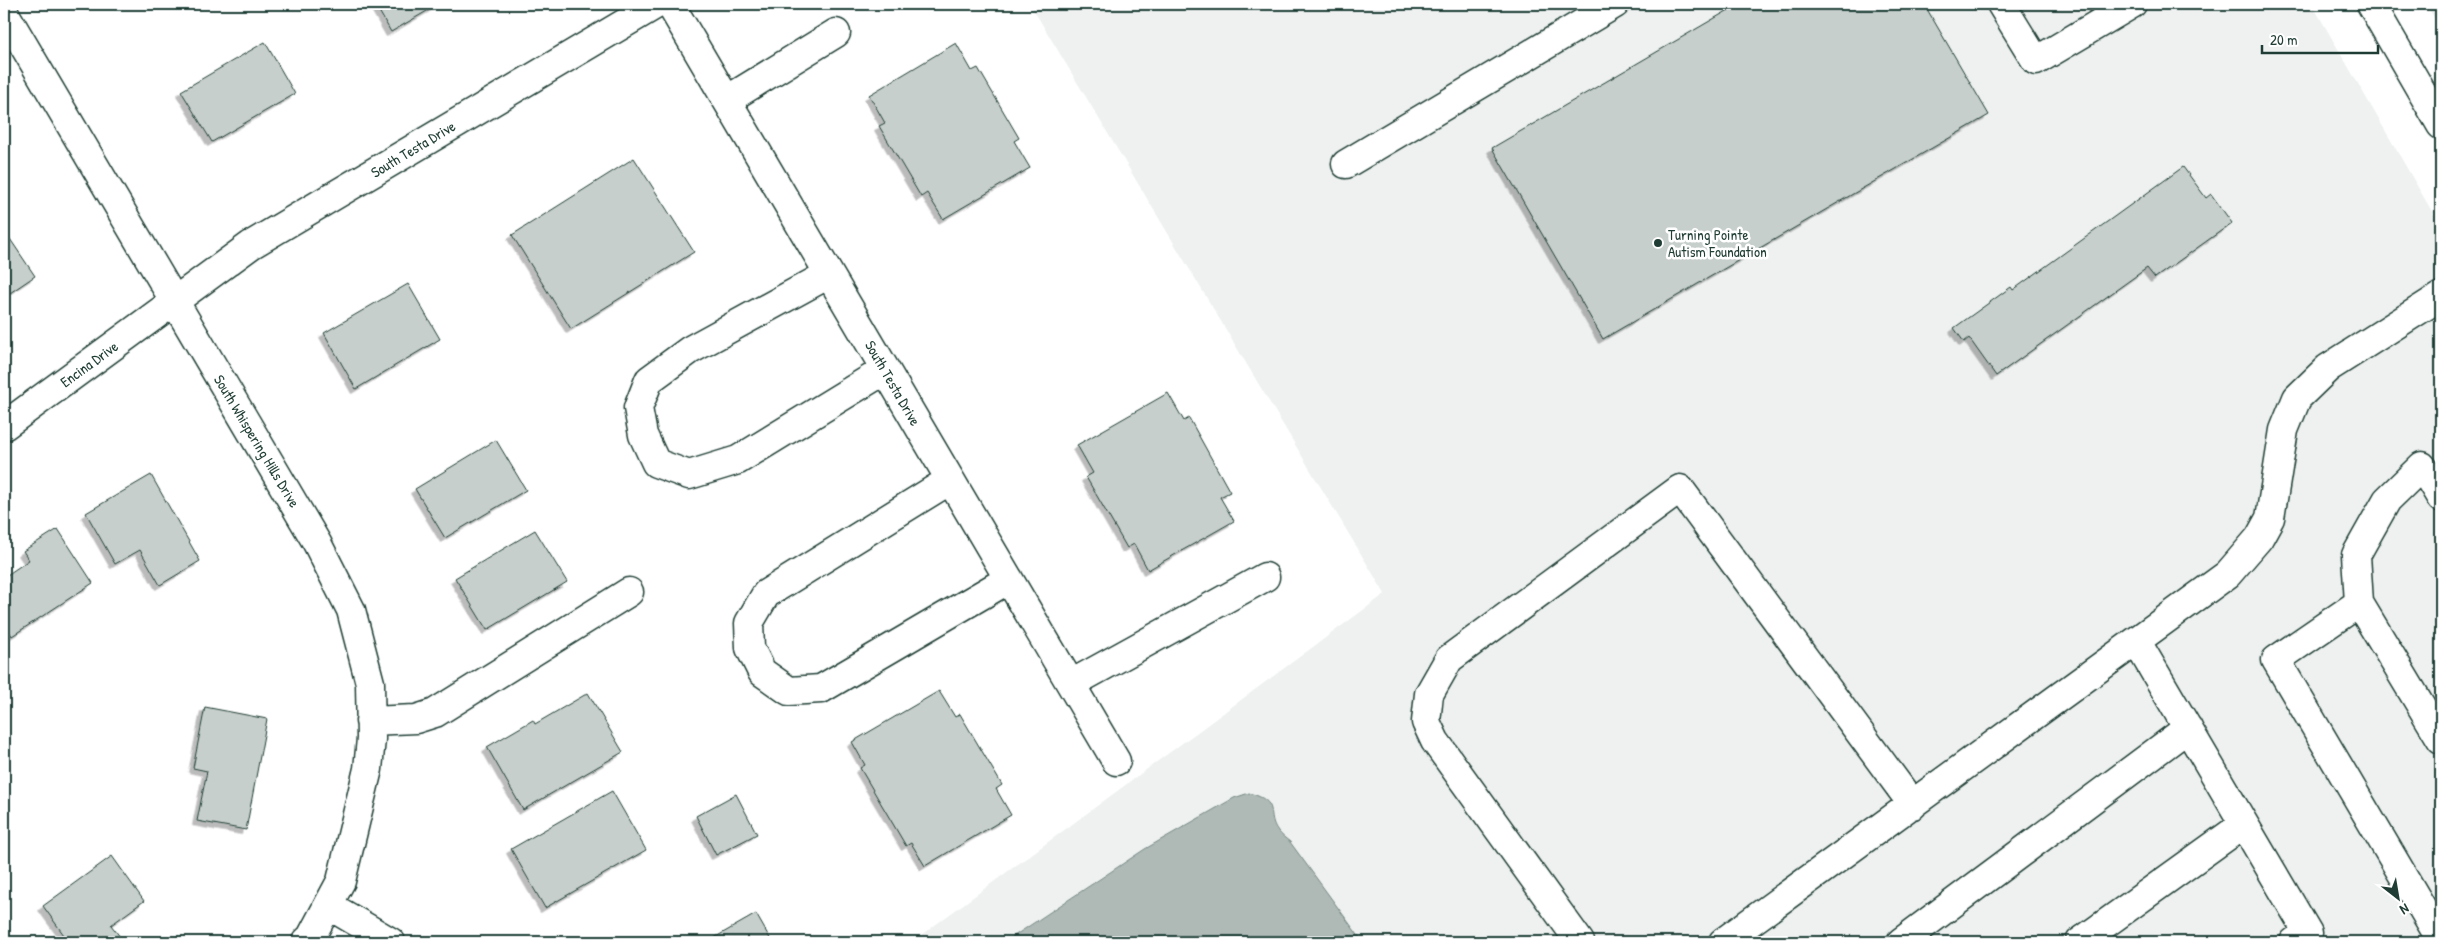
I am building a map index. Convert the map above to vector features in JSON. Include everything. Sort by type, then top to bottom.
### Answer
[{"type":"street","name":"South Testa Drive","points":[[173,300],[251,245],[657,4]]},
{"type":"street","name":"South Testa Drive","points":[[670,4],[1116,761]]},
{"type":"street","points":[[1346,164],[1615,4]]},
{"type":"street","points":[[2002,4],[2036,61],[2132,4]]},
{"type":"street","points":[[2371,4],[2441,125]]},
{"type":"street","name":"South Whispering Hills Drive","points":[[4,12],[317,543],[351,610],[370,683],[368,769],[341,881],[306,942]]},
{"type":"street","points":[[727,100],[836,33]]},
{"type":"street","points":[[829,274],[690,350],[649,380],[638,408],[643,435],[656,463],[689,475],[738,460],[885,370]]},
{"type":"street","points":[[1723,942],[2228,574],[2246,556],[2270,518],[2284,430],[2297,398],[2328,368],[2441,296]]},
{"type":"street","name":"Encina Drive","points":[[4,426],[96,360],[173,300]]},
{"type":"street","points":[[2441,498],[2422,466],[2388,500],[2356,555],[2359,603],[2441,739]]},
{"type":"street","points":[[950,480],[766,594],[749,623],[750,648],[762,672],[789,691],[821,689],[1009,579]]},
{"type":"street","points":[[1580,942],[1435,741],[1426,722],[1429,694],[1448,659],[1680,489],[1913,804]]},
{"type":"street","points":[[1071,684],[1265,577]]},
{"type":"street","points":[[370,721],[416,720],[435,713],[629,592]]},
{"type":"street","points":[[2359,603],[2276,660],[2441,940]]},
{"type":"street","points":[[2137,642],[2244,824],[2305,939]]},
{"type":"street","points":[[1902,942],[2188,728]]},
{"type":"street","points":[[2080,942],[2244,824]]},
{"type":"street","points":[[328,905],[391,942]]},
{"type":"shaded area","points":[[1030,4],[2312,4],[2441,227],[2441,942],[912,942],[1385,594]]},
{"type":"shaded area","points":[[2426,4],[2441,4],[2441,29]]},
{"type":"shaded area","points":[[1249,793],[1266,800],[1271,809],[1274,825],[1278,831],[1290,842],[1363,942],[1005,942],[1145,849],[1234,798]]},
{"type":"building","points":[[375,4],[439,4],[391,32]]},
{"type":"building","name":"Turning Pointe Autism Foundation","points":[[1739,4],[1924,4],[1989,115],[1603,339],[1492,148]]},
{"type":"building","points":[[265,42],[295,94],[212,142],[181,91]]},
{"type":"building","points":[[956,43],[972,71],[978,68],[1019,138],[1014,141],[1030,168],[943,219],[927,193],[921,197],[879,126],[885,123],[869,95]]},
{"type":"building","points":[[634,158],[694,252],[571,329],[512,235]]},
{"type":"building","points":[[2183,167],[2206,198],[2211,194],[2232,223],[2155,278],[2147,268],[1996,376],[1969,338],[1964,342],[1954,328],[2011,287],[2013,290]]},
{"type":"building","points":[[4,230],[35,276],[4,297]]},
{"type":"building","points":[[408,284],[440,339],[356,389],[324,333]]},
{"type":"building","points":[[1168,393],[1184,421],[1189,418],[1230,492],[1220,497],[1234,521],[1148,570],[1134,544],[1127,548],[1086,477],[1093,473],[1077,445]]},
{"type":"building","points":[[496,440],[526,490],[445,538],[415,489]]},
{"type":"building","points":[[151,475],[200,561],[160,585],[140,550],[115,564],[86,513]]},
{"type":"building","points":[[58,529],[93,583],[12,636],[4,623],[4,577],[29,560],[23,551]]},
{"type":"building","points":[[535,530],[567,582],[487,630],[455,578]]},
{"type":"building","points":[[939,691],[955,717],[960,714],[1002,785],[996,789],[1011,815],[925,866],[911,843],[906,846],[860,768],[865,765],[852,742]]},
{"type":"building","points":[[588,693],[623,752],[523,810],[487,747],[533,720],[535,724]]},
{"type":"building","points":[[205,707],[267,719],[246,830],[197,821],[207,771],[193,768]]},
{"type":"building","points":[[612,791],[646,850],[545,908],[511,849]]},
{"type":"building","points":[[736,794],[757,834],[716,855],[696,816]]},
{"type":"building","points":[[112,856],[144,901],[111,925],[124,942],[69,942],[43,906]]},
{"type":"building","points":[[756,914],[772,942],[707,942]]},
{"type":"place","name":"Turning Pointe Autism Foundation","points":[[1658,243]]}]
